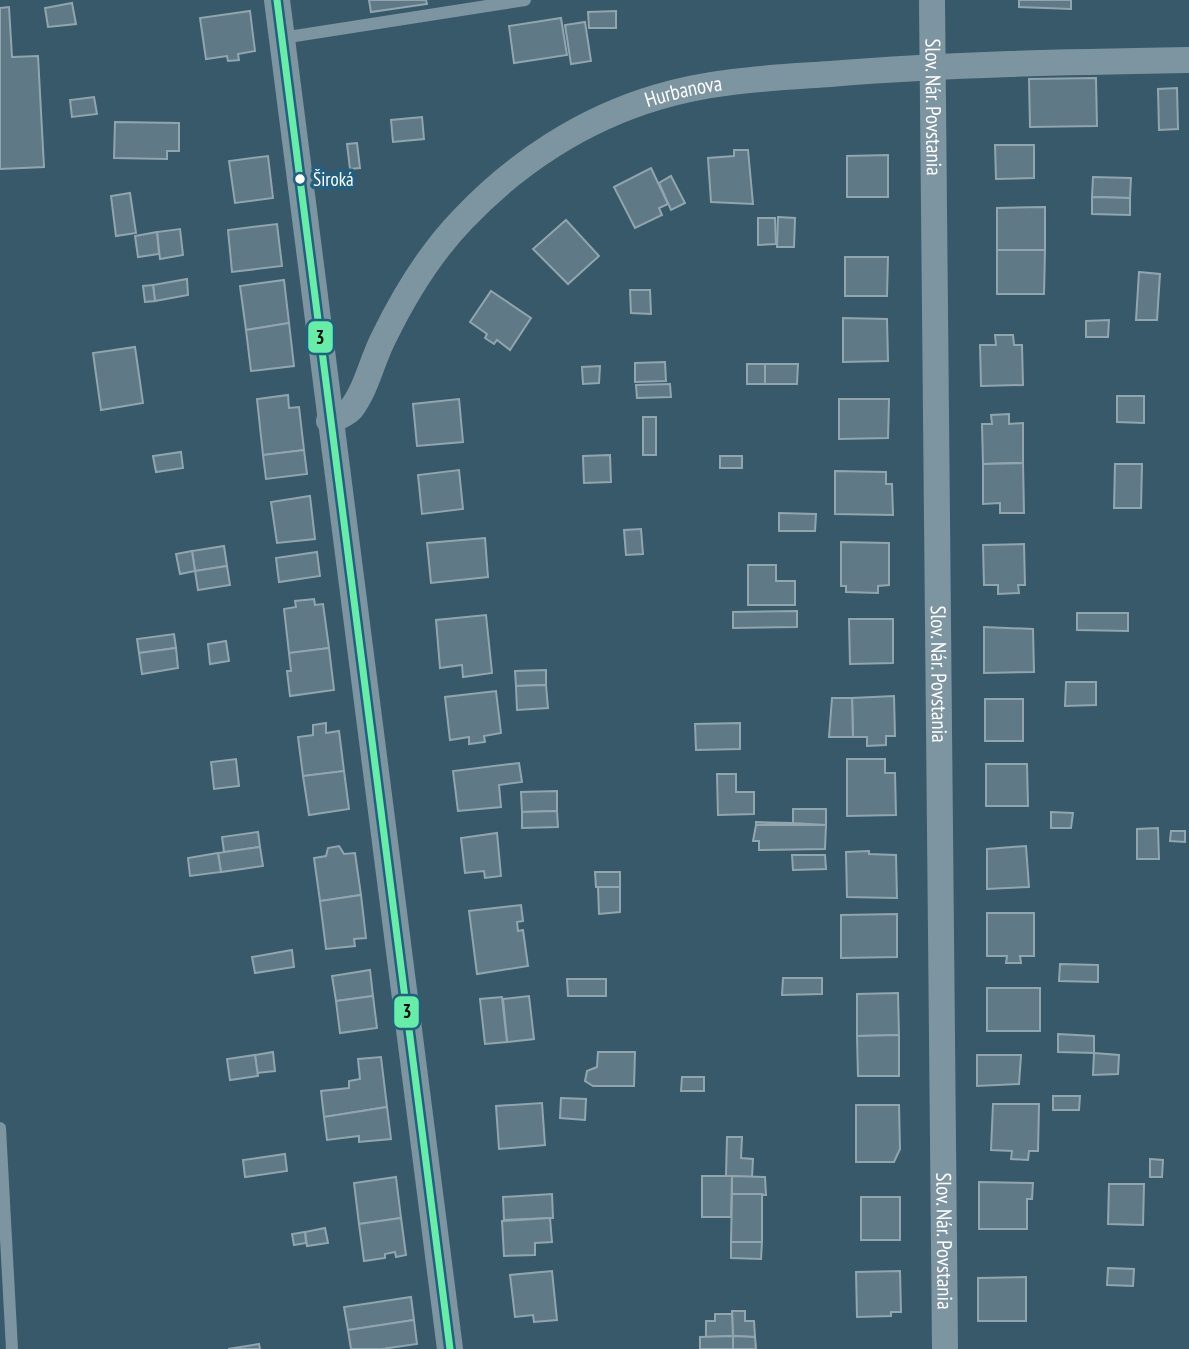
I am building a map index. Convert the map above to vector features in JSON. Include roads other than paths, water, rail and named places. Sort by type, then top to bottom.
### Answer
[{"type":"street","points":[[277,0],[450,1349]]},
{"type":"street","name":"Slov. Nár. Povstania","points":[[932,0],[945,1349]]},
{"type":"street","name":"Hurbanova","points":[[329,421],[349,412],[359,397],[383,338],[414,280],[452,230],[505,178],[549,147],[626,108],[690,89],[728,82],[933,65],[1189,60]]},
{"type":"lane","points":[[282,38],[525,0]]},
{"type":"lane","points":[[0,1128],[12,1349]]},
{"type":"place","name":"Široká","points":[[300,179]]}]
